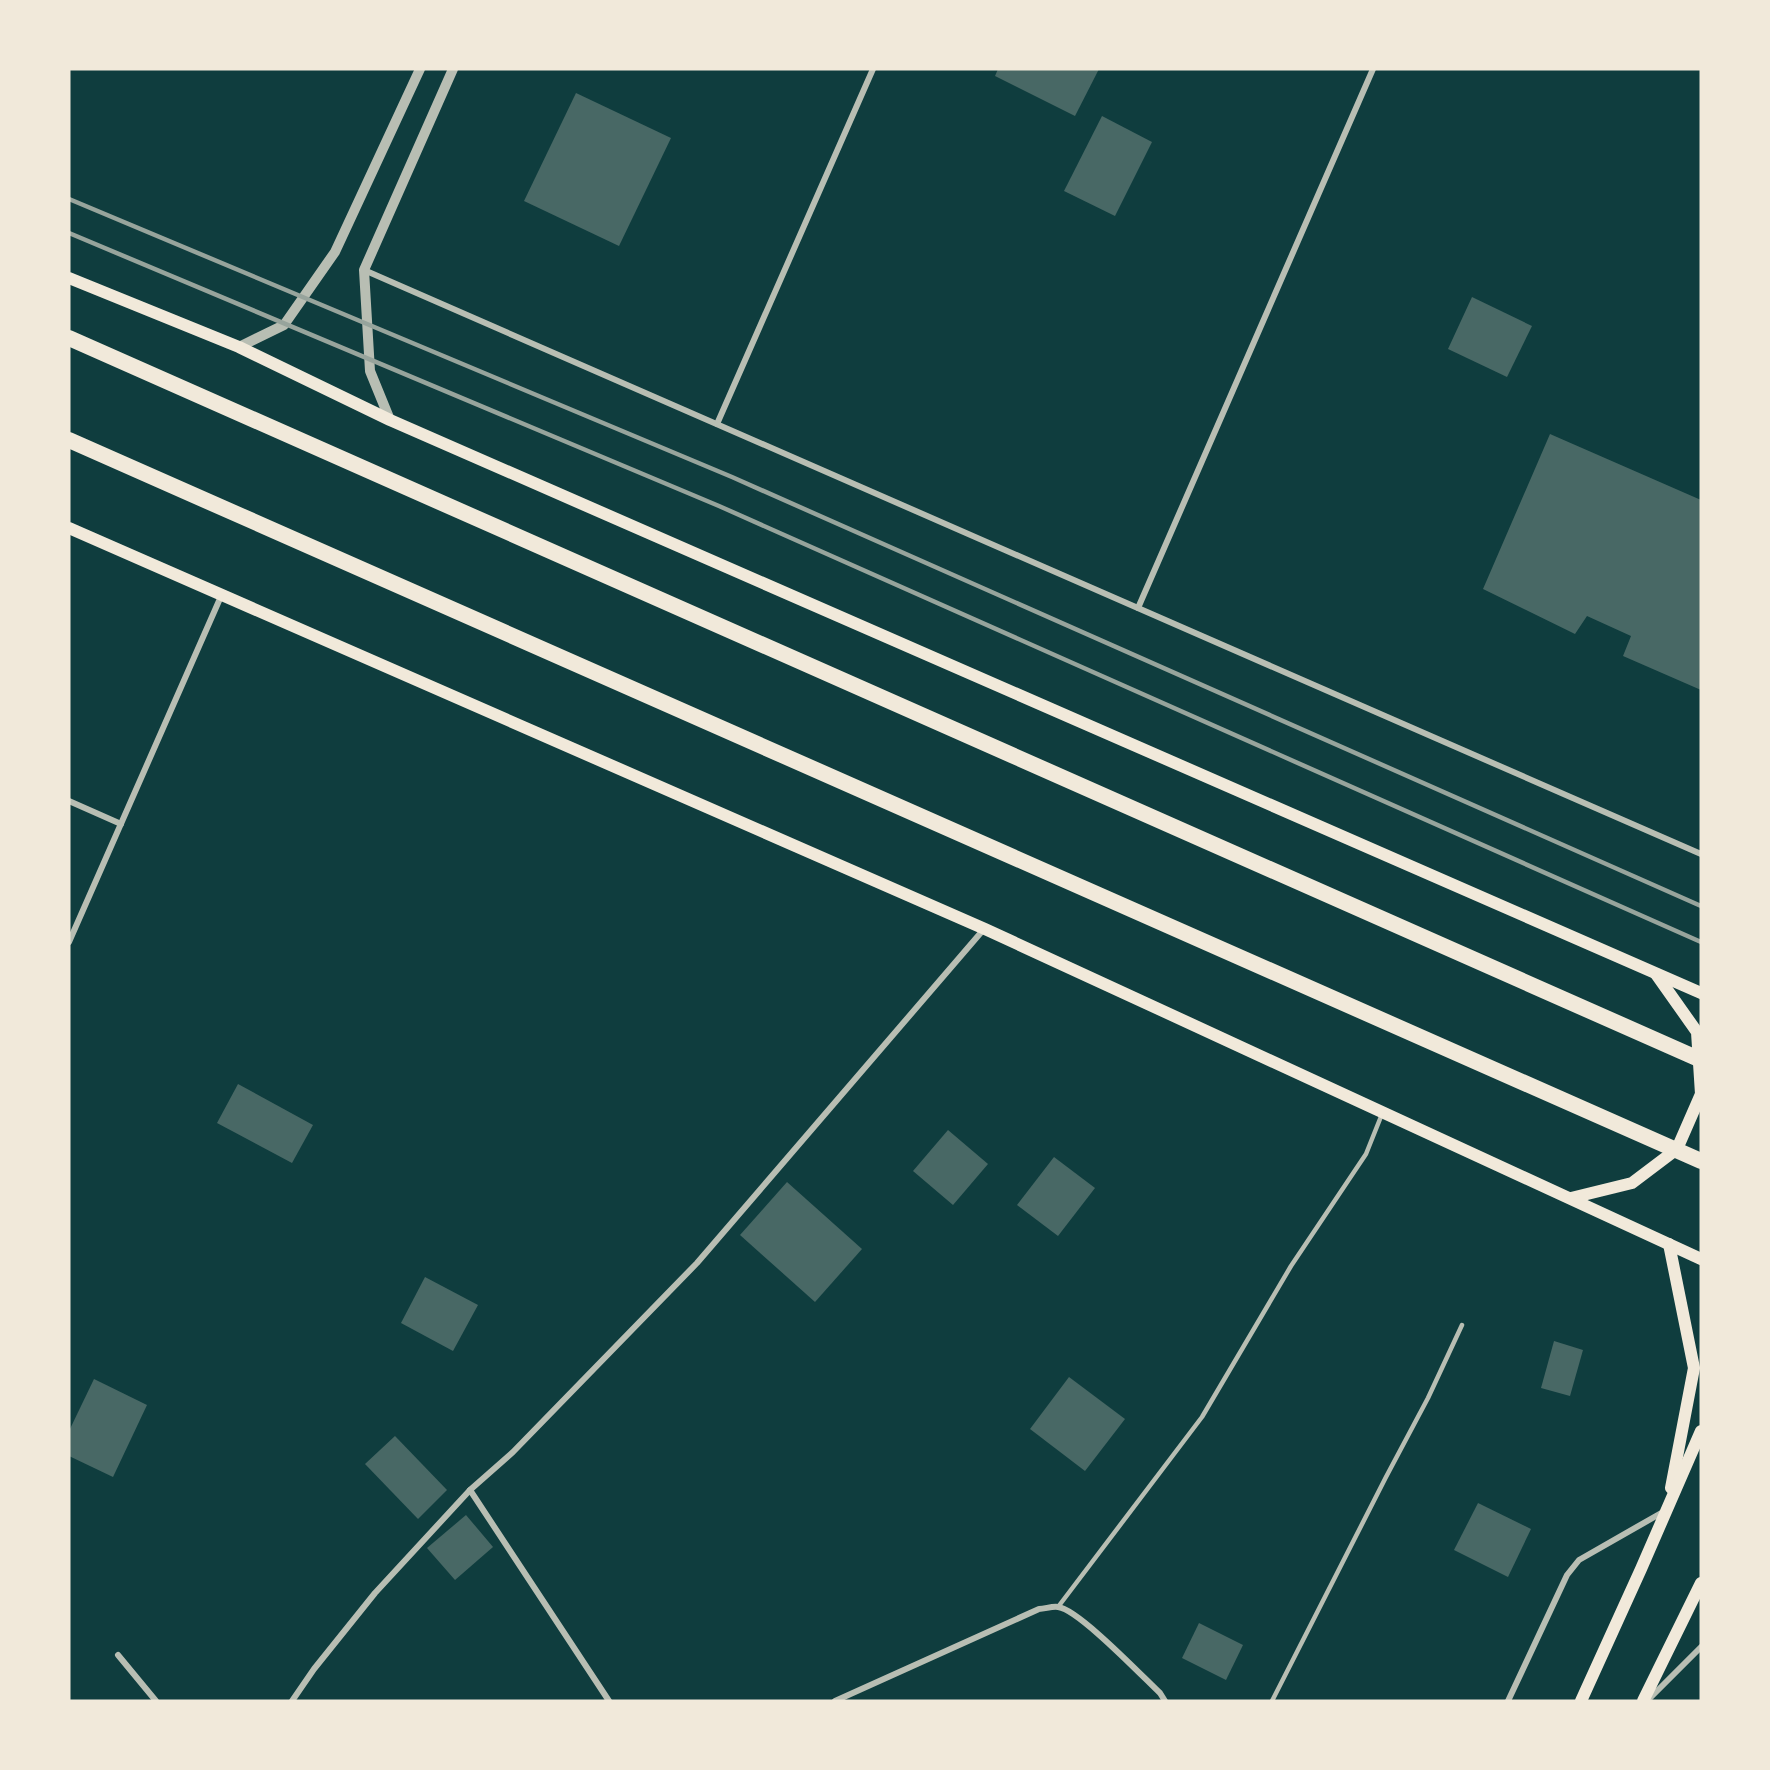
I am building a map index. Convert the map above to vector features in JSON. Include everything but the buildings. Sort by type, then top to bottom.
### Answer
[{"type":"highway","points":[[69,338],[1701,1060]]},
{"type":"highway","points":[[69,440],[1701,1161]]},
{"type":"main road","points":[[69,278],[239,347],[390,420],[1701,993]]},
{"type":"main road","points":[[69,528],[985,929],[1701,1259]]},
{"type":"main road","points":[[1571,1198],[1632,1184],[1677,1149],[1701,1094],[1697,1032],[1655,973]]},
{"type":"main road","points":[[1666,1510],[1694,1368],[1669,1244]]},
{"type":"main road","points":[[1581,1701],[1701,1431]]},
{"type":"main road","points":[[1645,1701],[1701,1583]]},
{"type":"street","points":[[239,347],[284,325],[335,252],[420,69]]},
{"type":"street","points":[[390,420],[370,371],[364,270],[453,69]]},
{"type":"street","points":[[717,424],[873,69]]},
{"type":"street","points":[[1138,608],[1373,69]]},
{"type":"street","points":[[364,270],[1701,854]]},
{"type":"street","points":[[69,942],[222,594]]},
{"type":"street","points":[[69,801],[121,824]]},
{"type":"street","points":[[292,1701],[314,1669],[375,1593],[470,1490],[513,1452],[697,1263],[985,929]]},
{"type":"street","points":[[470,1490],[609,1701]]},
{"type":"street","points":[[1508,1701],[1568,1575],[1579,1560],[1666,1510]]},
{"type":"street","points":[[835,1701],[1039,1610],[1058,1607],[1074,1614],[1087,1624],[1166,1701]]},
{"type":"street","points":[[1645,1701],[1701,1647]]},
{"type":"street","points":[[118,1655],[156,1701]]},
{"type":"lane","points":[[1058,1607],[1202,1417],[1291,1266],[1366,1154],[1383,1112]]},
{"type":"lane","points":[[1272,1701],[1428,1398],[1462,1325]]},
{"type":"railway","points":[[69,199],[732,477],[1701,906]]},
{"type":"railway","points":[[69,233],[719,506],[1701,942]]}]
